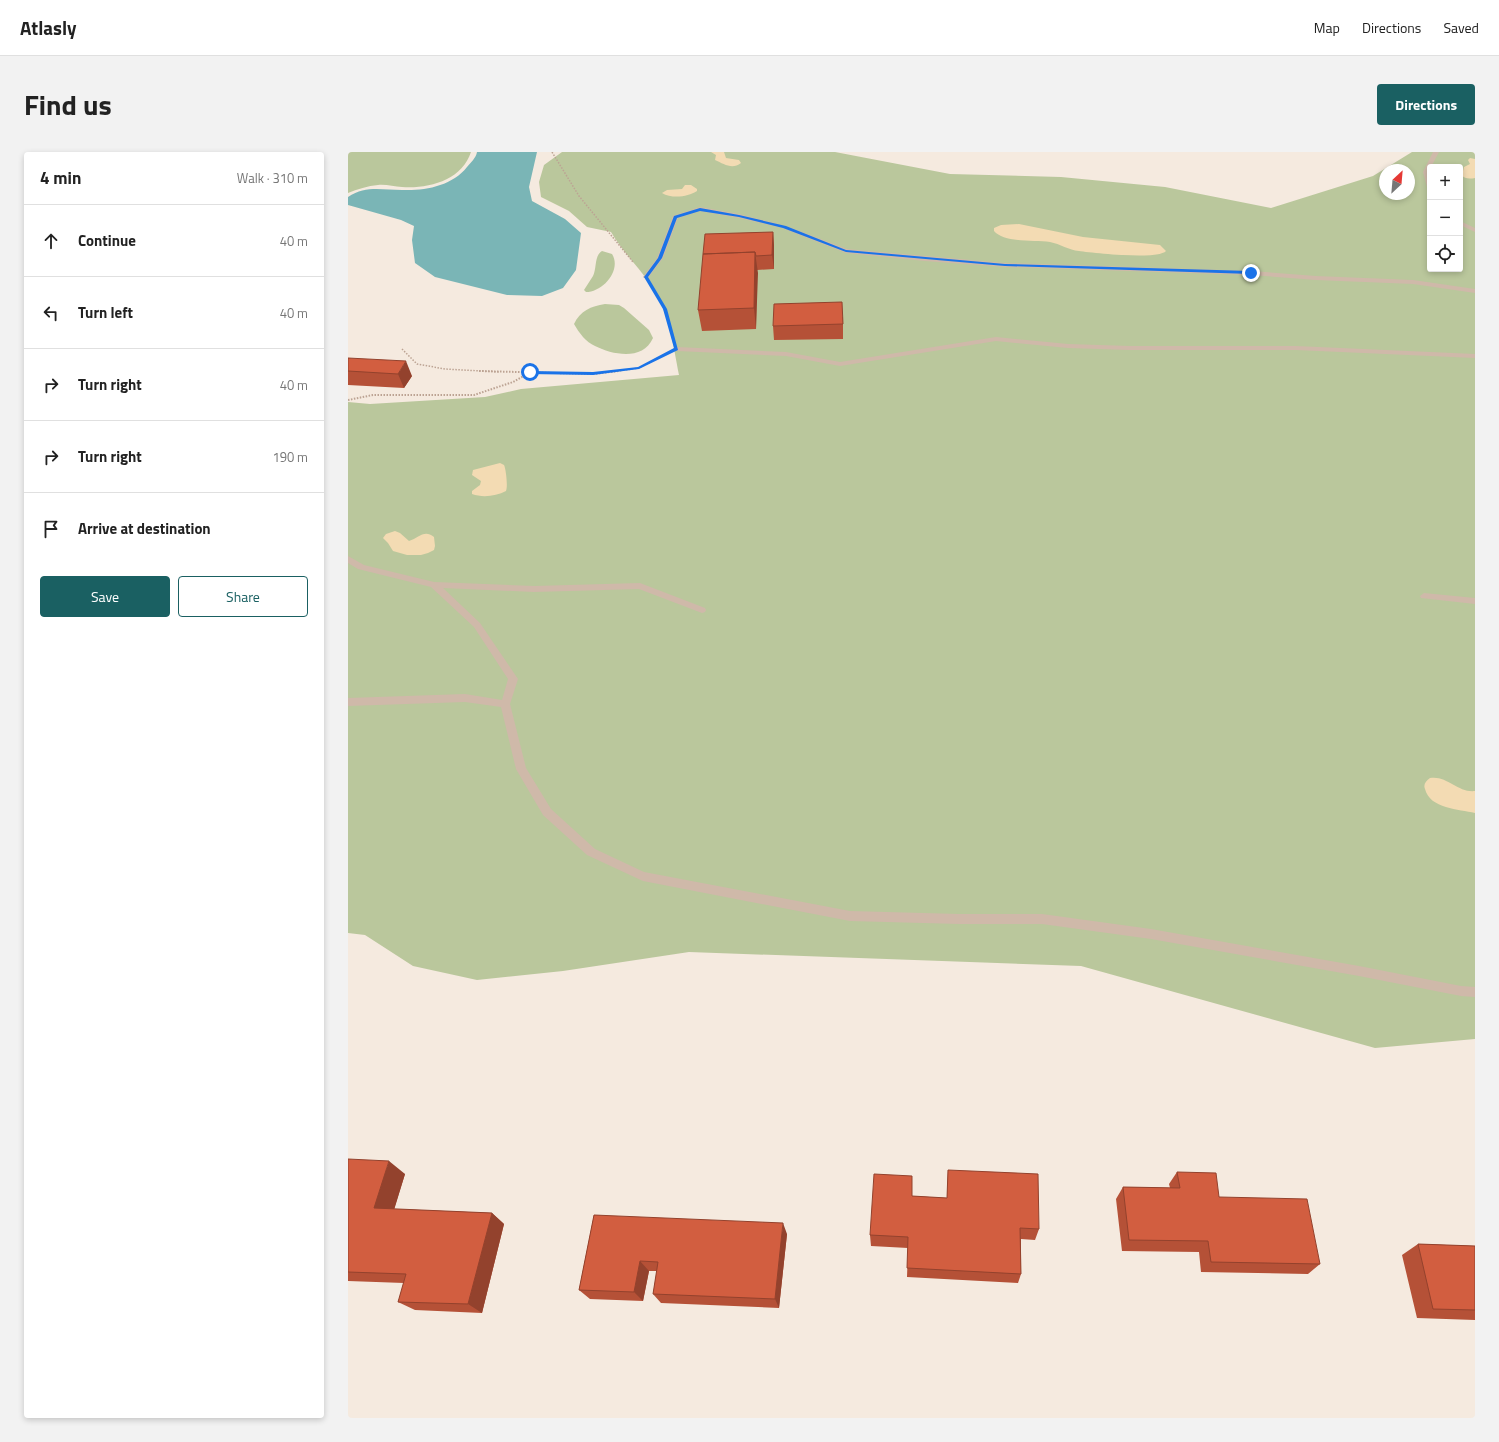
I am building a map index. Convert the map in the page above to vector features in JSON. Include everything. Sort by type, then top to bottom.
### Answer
[{"type":"lane","points":[[1430,164],[1436,152]]},
{"type":"lane","points":[[646,277],[660,258],[675,217],[700,210],[739,216],[784,227],[846,251],[1005,265],[1251,273],[1316,278],[1413,282],[1475,291]]},
{"type":"lane","points":[[1463,224],[1475,230]]},
{"type":"lane","points":[[677,349],[786,354],[840,364],[996,339],[1068,346],[1296,348],[1427,352],[1475,356]]},
{"type":"lane","points":[[348,559],[361,567],[434,585],[534,589],[640,586],[702,610]]},
{"type":"lane","points":[[434,585],[477,625],[513,679],[505,704],[521,769],[547,812],[591,852],[643,876],[850,916],[959,919],[1042,919],[1143,933],[1359,971],[1461,992],[1475,992]]},
{"type":"lane","points":[[1424,596],[1475,601]]},
{"type":"lane","points":[[348,702],[465,698],[505,704]]},
{"type":"path","points":[[402,349],[417,364],[445,369],[593,374],[639,368],[677,349],[665,309],[646,277],[607,232],[560,169],[552,152]]},
{"type":"path","points":[[348,400],[373,395],[474,395],[513,382],[530,372]]},
{"type":"green space","points":[[348,152],[471,152],[467,162],[460,170],[443,181],[412,187],[384,185],[370,186],[348,193]]},
{"type":"green space","points":[[562,152],[835,152],[950,174],[1061,177],[1165,187],[1271,208],[1373,176],[1379,172],[1379,200],[1415,200],[1415,164],[1392,164],[1412,152],[1475,152],[1475,1039],[1375,1048],[1081,966],[689,952],[563,971],[477,980],[413,966],[365,935],[348,933],[348,402],[370,404],[485,397],[521,389],[679,375],[666,316],[662,305],[650,284],[620,246],[611,232],[587,227],[569,211],[541,197],[539,182],[544,165]]},
{"type":"green space","points":[[602,251],[612,254],[615,267],[613,273],[599,288],[586,292],[584,290],[593,276],[599,253]]},
{"type":"green space","points":[[605,304],[619,305],[649,330],[653,338],[648,345],[635,353],[627,354],[610,352],[586,340],[574,324],[576,319],[586,310]]},
{"type":"sand","points":[[711,152],[724,152],[726,158],[739,160],[741,163],[734,166],[725,165],[715,160],[716,155]]},
{"type":"sand","points":[[1470,158],[1475,159],[1475,178],[1471,179],[1463,176],[1464,167],[1470,164],[1468,160]]},
{"type":"sand","points":[[685,185],[691,185],[697,189],[697,191],[689,195],[675,197],[662,193],[667,190],[682,189]]},
{"type":"sand","points":[[1019,224],[1083,237],[1160,245],[1166,251],[1161,254],[1151,255],[1086,252],[1050,242],[1005,238],[994,231],[994,228],[1001,225]]},
{"type":"sand","points":[[500,463],[504,465],[507,482],[506,491],[489,496],[472,494],[472,491],[480,485],[481,481],[472,475],[473,470]]},
{"type":"sand","points":[[395,531],[400,533],[409,541],[424,534],[430,535],[434,537],[434,550],[421,555],[407,555],[393,551],[383,538],[386,534]]},
{"type":"sand","points":[[1430,778],[1442,779],[1463,789],[1475,791],[1475,813],[1446,807],[1433,801],[1428,796],[1424,787],[1427,780]]},
{"type":"water","points":[[477,152],[537,152],[529,187],[532,201],[565,219],[581,233],[576,270],[563,288],[542,296],[507,295],[435,277],[415,263],[412,240],[414,226],[401,220],[348,205],[348,197],[361,191],[374,189],[420,190],[446,183],[461,173],[473,160]]},
{"type":"building","points":[[773,232],[772,255],[756,256],[755,252],[703,254],[705,234]]},
{"type":"building","points":[[755,252],[754,308],[698,310],[703,254]]},
{"type":"building","points":[[842,302],[843,324],[773,326],[774,304]]},
{"type":"building","points":[[348,358],[406,361],[398,374],[348,371]]},
{"type":"building","points":[[348,1159],[389,1161],[374,1208],[492,1213],[468,1304],[398,1302],[406,1274],[348,1272]]},
{"type":"building","points":[[948,1170],[1038,1174],[1039,1229],[1020,1228],[1021,1274],[907,1268],[908,1237],[870,1235],[874,1174],[912,1176],[912,1196],[947,1198]]},
{"type":"building","points":[[1177,1172],[1216,1173],[1219,1197],[1307,1199],[1320,1264],[1211,1262],[1208,1241],[1129,1240],[1123,1187],[1180,1188]]},
{"type":"building","points":[[594,1215],[783,1223],[775,1299],[653,1294],[658,1262],[640,1261],[634,1292],[579,1290]]},
{"type":"building","points":[[1418,1244],[1475,1246],[1475,1310],[1433,1309]]},
{"type":"route","points":[[530,372],[593,374],[639,368],[677,349],[665,309],[646,277],[660,258],[675,217],[700,210],[739,216],[784,227],[846,251],[1005,265],[1168,269],[1251,273]]}]
